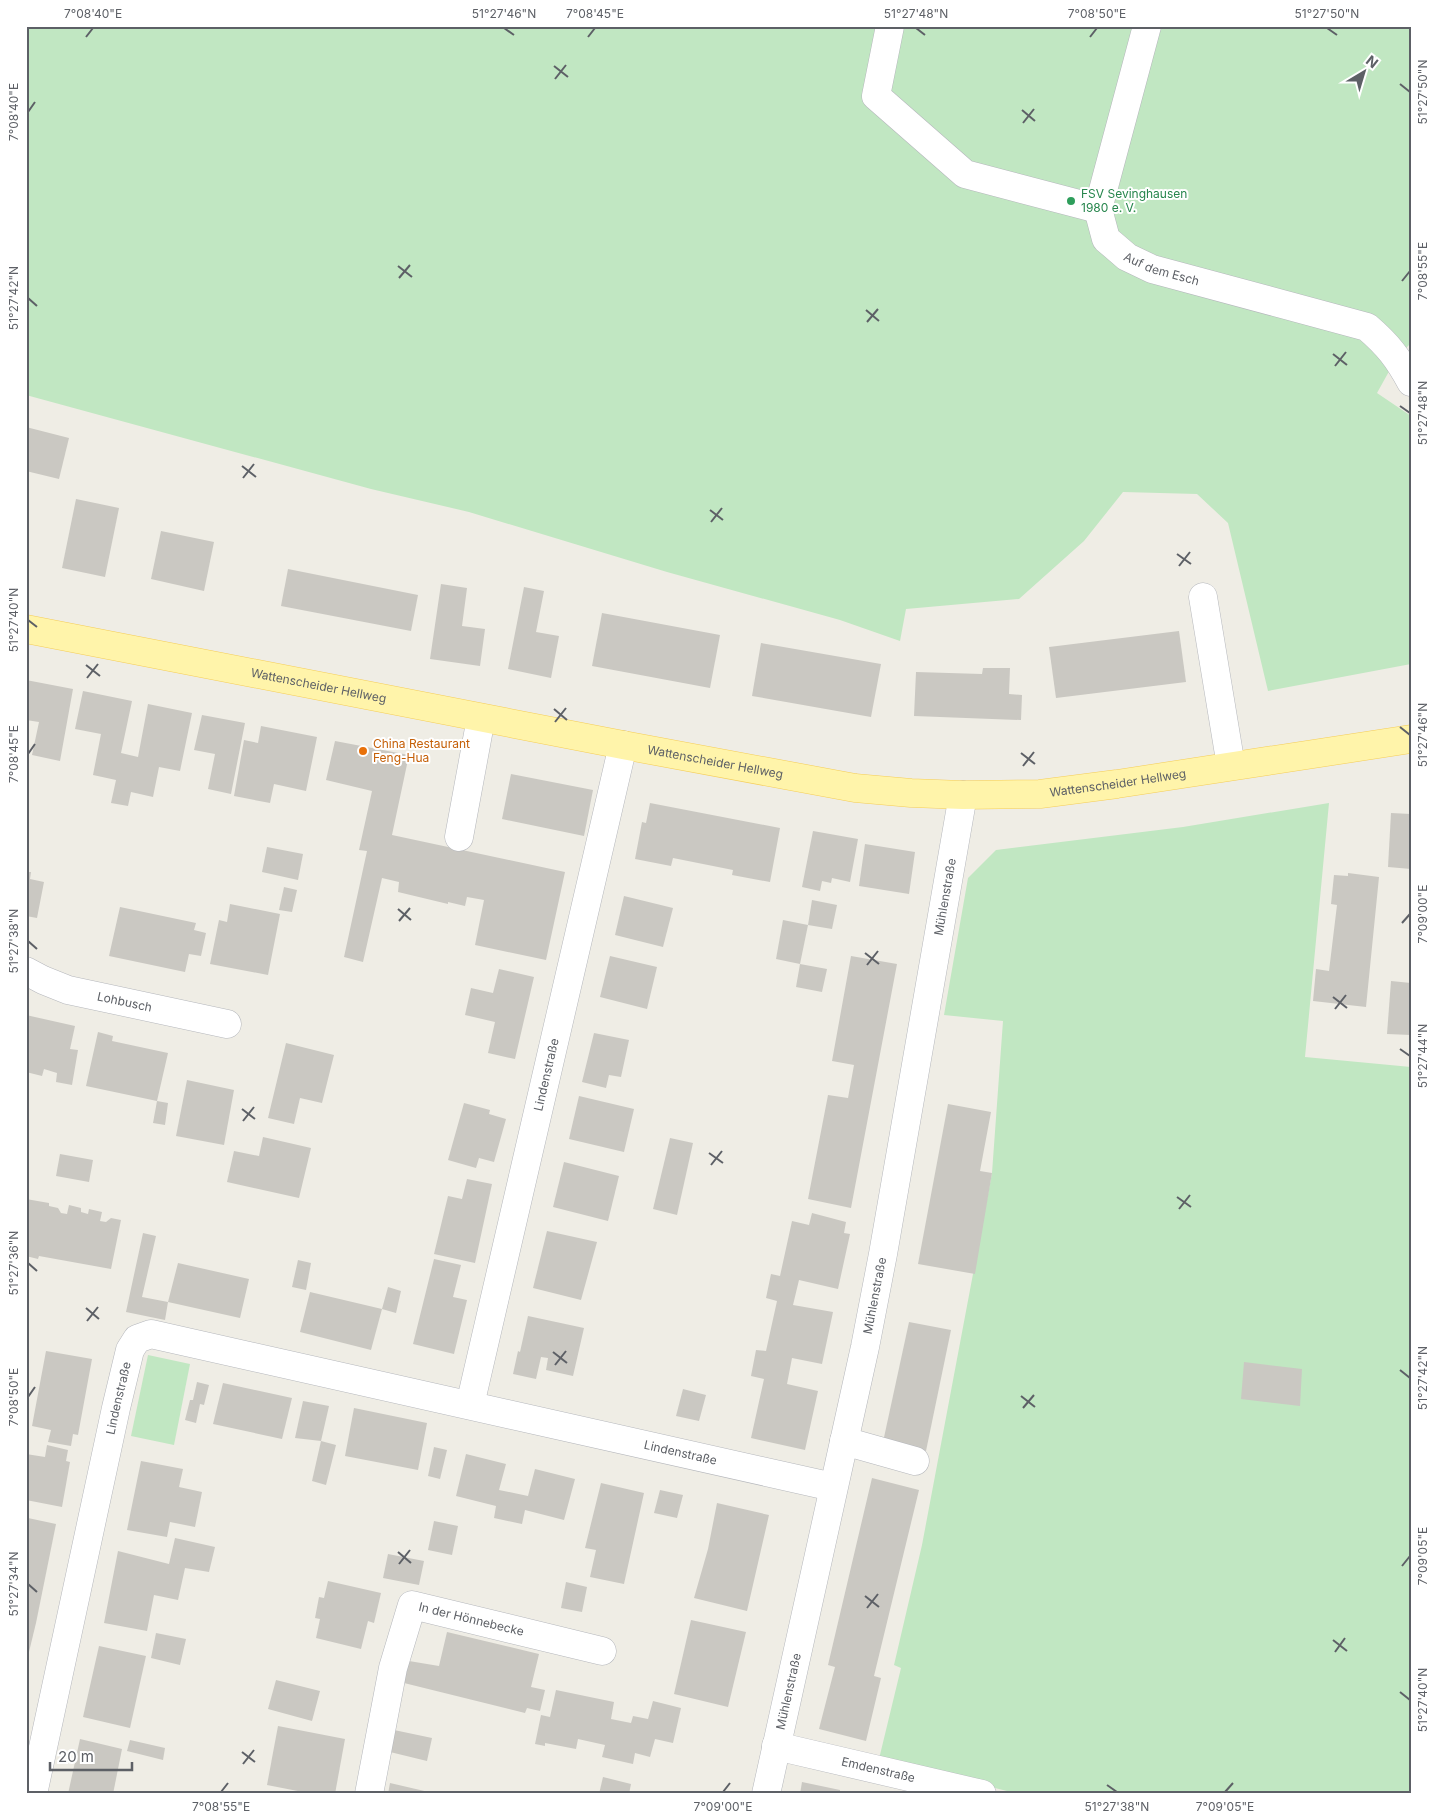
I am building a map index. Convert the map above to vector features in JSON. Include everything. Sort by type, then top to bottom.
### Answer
[{"type":"main road","name":"Wattenscheider Hellweg","points":[[26,629],[480,718],[855,788],[963,795],[1040,794],[1411,739]]},
{"type":"street","points":[[890,26],[876,96],[966,174],[1098,209]]},
{"type":"street","name":"Auf dem Esch","points":[[1147,26],[1098,209],[1106,239],[1127,258],[1152,269],[1367,328],[1380,338],[1397,357],[1411,382]]},
{"type":"street","points":[[1203,597],[1231,766]]},
{"type":"street","points":[[459,837],[480,718]]},
{"type":"street","name":"Lindenstraße","points":[[470,1405],[623,745]]},
{"type":"street","name":"Mühlenstraße","points":[[766,1794],[865,1347],[963,795]]},
{"type":"street","name":"Lohbusch","points":[[26,971],[68,990],[227,1024]]},
{"type":"street","name":"Lindenstraße","points":[[33,1794],[116,1408],[130,1350],[137,1339],[151,1334],[833,1487]]},
{"type":"street","points":[[844,1441],[916,1461]]},
{"type":"street","name":"In der Hönnebecke","points":[[370,1794],[393,1668],[412,1605],[602,1651]]},
{"type":"street","name":"Emdenstraße","points":[[776,1746],[982,1794]]},
{"type":"green space","points":[[26,26],[1411,26],[1411,343],[1397,357],[1377,393],[1411,416],[1411,664],[1268,691],[1228,523],[1197,494],[1123,492],[1084,541],[1019,599],[906,609],[900,641],[840,620],[667,572],[469,512],[371,489],[26,395]]},
{"type":"green space","points":[[1329,803],[1305,1057],[1411,1067],[1411,1794],[1019,1794],[879,1759],[901,1668],[894,1665],[922,1545],[992,1173],[1003,1021],[944,1015],[968,878],[996,850],[1183,827]]},
{"type":"green space","points":[[148,1355],[190,1364],[174,1445],[131,1436]]},
{"type":"building","points":[[26,427],[69,438],[59,479],[26,471]]},
{"type":"building","points":[[76,499],[119,508],[105,577],[62,568]]},
{"type":"building","points":[[161,531],[214,542],[204,591],[151,579]]},
{"type":"building","points":[[288,569],[418,595],[411,631],[281,606]]},
{"type":"building","points":[[441,584],[467,588],[462,626],[485,629],[480,666],[430,659]]},
{"type":"building","points":[[524,587],[544,591],[536,632],[559,636],[551,678],[508,669]]},
{"type":"building","points":[[602,613],[720,635],[710,688],[592,666]]},
{"type":"building","points":[[1179,631],[1186,682],[1056,698],[1049,647]]},
{"type":"building","points":[[761,643],[881,664],[871,717],[752,696]]},
{"type":"building","points":[[983,668],[1010,668],[1009,694],[1022,695],[1021,720],[914,716],[916,672],[982,674]]},
{"type":"building","points":[[26,680],[73,689],[60,761],[32,755],[39,722],[26,720]]},
{"type":"building","points":[[83,691],[132,701],[121,753],[138,757],[148,704],[192,713],[180,771],[159,767],[153,797],[131,792],[128,806],[111,803],[116,780],[93,775],[101,734],[75,729]]},
{"type":"building","points":[[202,715],[245,723],[231,794],[208,789],[215,754],[194,750]]},
{"type":"building","points":[[261,726],[317,737],[306,791],[274,784],[270,803],[234,796],[244,740],[258,743]]},
{"type":"building","points":[[335,741],[409,755],[392,835],[565,872],[546,960],[475,945],[484,900],[467,897],[465,906],[448,902],[448,904],[398,892],[399,882],[382,878],[363,962],[344,957],[367,851],[359,850],[372,791],[326,780]]},
{"type":"building","points":[[511,774],[593,790],[584,836],[502,819]]},
{"type":"building","points":[[650,803],[780,828],[770,882],[732,875],[733,870],[673,858],[671,866],[635,859],[642,822],[646,823]]},
{"type":"building","points":[[1391,813],[1411,814],[1411,869],[1388,867]]},
{"type":"building","points":[[813,831],[858,839],[850,882],[832,878],[831,883],[822,881],[820,891],[802,887]]},
{"type":"building","points":[[865,844],[915,852],[909,894],[859,886]]},
{"type":"building","points":[[267,847],[303,854],[298,880],[262,872]]},
{"type":"building","points":[[26,872],[31,872],[30,879],[44,882],[37,918],[26,916]]},
{"type":"building","points":[[1348,873],[1379,877],[1366,1007],[1313,1001],[1316,969],[1329,971],[1337,905],[1331,904],[1334,875],[1348,876]]},
{"type":"building","points":[[284,887],[297,890],[292,912],[279,910]]},
{"type":"building","points":[[624,896],[673,908],[663,947],[615,935]]},
{"type":"building","points":[[812,900],[837,905],[832,929],[808,925]]},
{"type":"building","points":[[230,904],[280,914],[268,975],[210,964],[219,920],[227,922]]},
{"type":"building","points":[[120,907],[196,923],[194,930],[206,933],[201,956],[189,954],[185,972],[109,956]]},
{"type":"building","points":[[783,920],[808,925],[800,964],[776,959]]},
{"type":"building","points":[[610,956],[657,967],[647,1009],[600,997]]},
{"type":"building","points":[[851,956],[897,964],[851,1208],[808,1199],[828,1095],[848,1098],[854,1065],[832,1061]]},
{"type":"building","points":[[800,964],[827,969],[822,992],[796,987]]},
{"type":"building","points":[[499,969],[534,977],[515,1059],[488,1053],[495,1022],[465,1015],[471,988],[493,993]]},
{"type":"building","points":[[1391,981],[1411,983],[1411,1035],[1387,1034]]},
{"type":"building","points":[[26,1015],[75,1026],[70,1049],[78,1050],[72,1085],[56,1082],[57,1073],[44,1069],[42,1076],[26,1072]]},
{"type":"building","points":[[98,1032],[113,1036],[112,1041],[168,1053],[157,1101],[86,1086]]},
{"type":"building","points":[[594,1033],[629,1040],[621,1077],[609,1075],[606,1088],[582,1082]]},
{"type":"building","points":[[286,1043],[334,1055],[322,1103],[300,1098],[294,1124],[268,1118]]},
{"type":"building","points":[[187,1080],[234,1090],[224,1145],[176,1136]]},
{"type":"building","points":[[579,1096],[634,1109],[624,1152],[569,1139]]},
{"type":"building","points":[[157,1101],[168,1103],[165,1125],[153,1123]]},
{"type":"building","points":[[464,1103],[490,1110],[489,1114],[506,1119],[494,1162],[479,1158],[476,1168],[448,1160]]},
{"type":"building","points":[[948,1104],[991,1112],[980,1171],[992,1173],[975,1274],[918,1264]]},
{"type":"building","points":[[263,1137],[311,1148],[299,1198],[227,1182],[234,1151],[259,1156]]},
{"type":"building","points":[[670,1138],[693,1143],[677,1215],[653,1209]]},
{"type":"building","points":[[60,1154],[93,1160],[89,1182],[56,1176]]},
{"type":"building","points":[[564,1162],[619,1176],[608,1221],[553,1207]]},
{"type":"building","points":[[467,1179],[492,1184],[475,1263],[434,1254],[448,1196],[462,1199]]},
{"type":"building","points":[[26,1199],[49,1203],[49,1206],[58,1208],[61,1213],[67,1214],[69,1205],[81,1208],[81,1212],[88,1214],[89,1209],[102,1212],[100,1221],[106,1222],[111,1218],[121,1220],[111,1269],[39,1256],[38,1259],[26,1256]]},
{"type":"building","points":[[812,1213],[846,1222],[844,1233],[850,1234],[838,1289],[799,1280],[793,1305],[833,1312],[822,1364],[792,1358],[787,1384],[818,1391],[805,1450],[751,1438],[764,1379],[751,1376],[756,1350],[766,1351],[777,1301],[766,1298],[771,1274],[780,1276],[792,1221],[809,1225]]},
{"type":"building","points":[[547,1231],[597,1242],[581,1300],[533,1288]]},
{"type":"building","points":[[143,1233],[156,1236],[142,1297],[168,1302],[165,1320],[126,1312]]},
{"type":"building","points":[[434,1259],[461,1265],[453,1297],[467,1300],[454,1354],[413,1344]]},
{"type":"building","points":[[298,1260],[311,1263],[306,1290],[292,1287]]},
{"type":"building","points":[[178,1263],[249,1279],[240,1318],[168,1302]]},
{"type":"building","points":[[388,1287],[401,1291],[396,1313],[382,1309]]},
{"type":"building","points":[[310,1292],[382,1309],[371,1350],[300,1332]]},
{"type":"building","points":[[528,1316],[584,1328],[573,1376],[546,1370],[548,1358],[541,1357],[536,1379],[513,1374]]},
{"type":"building","points":[[909,1322],[951,1330],[926,1451],[883,1442]]},
{"type":"building","points":[[46,1351],[92,1359],[78,1435],[73,1434],[71,1446],[48,1442],[51,1430],[32,1426]]},
{"type":"building","points":[[1244,1362],[1302,1369],[1300,1406],[1241,1399]]},
{"type":"building","points":[[197,1382],[209,1385],[204,1405],[200,1404],[196,1423],[185,1420],[190,1400],[193,1400]]},
{"type":"building","points":[[223,1383],[292,1398],[282,1439],[213,1424]]},
{"type":"building","points":[[683,1389],[706,1395],[699,1421],[676,1416]]},
{"type":"building","points":[[303,1401],[329,1406],[321,1441],[295,1438]]},
{"type":"building","points":[[354,1408],[427,1423],[418,1470],[345,1456]]},
{"type":"building","points":[[321,1441],[336,1445],[326,1485],[312,1481]]},
{"type":"building","points":[[47,1445],[68,1450],[66,1461],[70,1462],[62,1507],[26,1500],[26,1454],[45,1457]]},
{"type":"building","points":[[434,1447],[447,1450],[440,1479],[428,1476]]},
{"type":"building","points":[[466,1454],[506,1464],[499,1490],[528,1496],[535,1469],[575,1479],[564,1520],[525,1510],[522,1524],[494,1518],[496,1506],[456,1496]]},
{"type":"building","points":[[141,1461],[183,1469],[179,1487],[202,1492],[195,1527],[170,1522],[167,1537],[127,1530]]},
{"type":"building","points":[[872,1478],[919,1490],[874,1676],[881,1678],[866,1741],[819,1729],[835,1667],[828,1665]]},
{"type":"building","points":[[601,1483],[644,1493],[624,1584],[590,1577],[596,1550],[585,1548]]},
{"type":"building","points":[[660,1490],[683,1495],[677,1518],[654,1513]]},
{"type":"building","points":[[717,1503],[769,1515],[747,1611],[694,1598],[708,1549]]},
{"type":"building","points":[[28,1518],[56,1524],[36,1623],[28,1656],[26,1656],[26,1530]]},
{"type":"building","points":[[434,1521],[458,1526],[452,1555],[428,1550]]},
{"type":"building","points":[[175,1538],[215,1547],[209,1572],[185,1568],[178,1600],[154,1595],[147,1631],[104,1623],[118,1551],[169,1564]]},
{"type":"building","points":[[388,1554],[424,1561],[419,1585],[383,1578]]},
{"type":"building","points":[[328,1581],[381,1593],[374,1623],[368,1621],[361,1649],[316,1638],[320,1619],[315,1618],[319,1597],[324,1598]]},
{"type":"building","points":[[566,1582],[587,1587],[582,1612],[561,1608]]},
{"type":"building","points":[[691,1620],[746,1632],[728,1707],[674,1694]]},
{"type":"building","points":[[447,1632],[539,1654],[531,1687],[545,1690],[540,1711],[527,1708],[525,1713],[404,1683],[409,1661],[439,1666]]},
{"type":"building","points":[[156,1633],[186,1639],[180,1665],[151,1658]]},
{"type":"building","points":[[99,1646],[146,1656],[130,1728],[83,1717]]},
{"type":"building","points":[[276,1680],[320,1691],[312,1721],[268,1709]]},
{"type":"building","points":[[556,1690],[614,1702],[611,1719],[631,1723],[633,1716],[648,1719],[653,1701],[681,1708],[673,1743],[655,1739],[650,1757],[635,1753],[633,1764],[602,1757],[605,1745],[578,1739],[576,1749],[545,1743],[545,1746],[535,1744],[541,1715],[550,1717]]},
{"type":"building","points":[[278,1726],[345,1739],[335,1794],[313,1794],[267,1785]]},
{"type":"building","points":[[394,1730],[432,1738],[427,1761],[390,1752]]},
{"type":"building","points":[[80,1739],[122,1749],[113,1794],[68,1794]]},
{"type":"building","points":[[130,1740],[165,1748],[163,1760],[127,1751]]},
{"type":"building","points":[[603,1777],[631,1784],[629,1794],[599,1794]]},
{"type":"building","points":[[802,1782],[840,1790],[840,1794],[800,1794]]},
{"type":"building","points":[[390,1783],[433,1793],[433,1794],[388,1794]]},
{"type":"place","name":"FSV Sevinghausen 1980 e. V.","points":[[1071,201]]},
{"type":"place","name":"China Restaurant Feng-Hua","points":[[363,751]]}]
